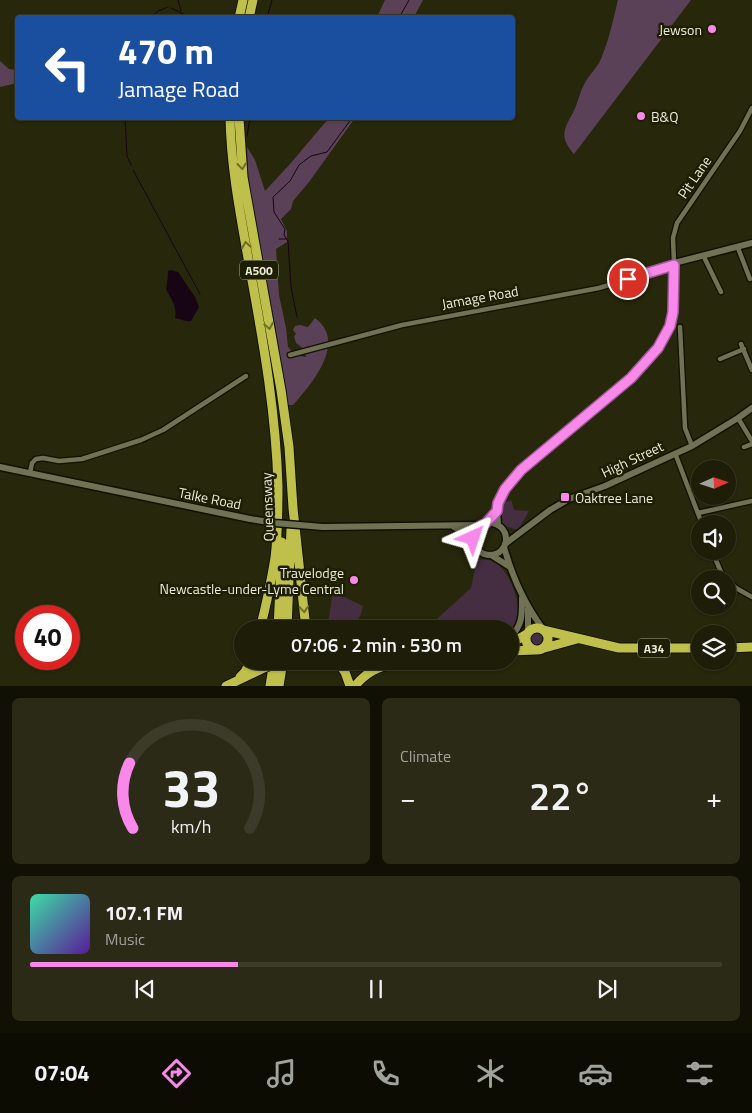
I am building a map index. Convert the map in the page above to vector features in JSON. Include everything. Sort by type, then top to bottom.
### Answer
[{"type":"highway","points":[[240,15],[243,0]]},
{"type":"highway","points":[[249,15],[253,0]]},
{"type":"highway","name":"A500","points":[[230,120],[230,140],[235,182],[274,414]]},
{"type":"highway","name":"A500","points":[[239,120],[243,177],[281,390],[284,422]]},
{"type":"highway","points":[[262,620],[275,558],[277,533],[278,492],[274,414]]},
{"type":"highway","name":"Queensway","points":[[274,414],[282,501],[279,620]]},
{"type":"highway","points":[[284,422],[289,447],[305,620]]},
{"type":"highway","name":"Queensway","points":[[284,422],[290,485],[291,547],[287,620]]},
{"type":"highway","points":[[519,638],[527,633],[536,628],[546,633],[548,640],[539,649],[528,645],[526,640],[527,633]]},
{"type":"highway","name":"A34","points":[[543,630],[619,648],[691,648]]},
{"type":"highway","name":"A34","points":[[519,650],[539,649],[577,639]]},
{"type":"highway","points":[[736,648],[752,647]]},
{"type":"highway","points":[[236,681],[246,670]]},
{"type":"highway","points":[[226,686],[261,670]]},
{"type":"highway","points":[[270,686],[273,670]]},
{"type":"highway","points":[[280,686],[282,670]]},
{"type":"highway","points":[[344,670],[350,686]]},
{"type":"highway","points":[[355,686],[370,671],[374,670]]},
{"type":"street","name":"Pit Lane","points":[[674,264],[673,238],[677,223],[740,131],[752,108]]},
{"type":"street","name":"Jamage Road","points":[[290,355],[402,325],[598,288],[674,264],[752,243]]},
{"type":"street","points":[[738,248],[750,279]]},
{"type":"street","points":[[704,257],[721,292]]},
{"type":"street","points":[[491,555],[497,554],[504,545],[506,536],[499,526],[497,511],[498,503],[505,489],[521,470],[631,378],[658,348],[670,326],[673,312],[674,264]]},
{"type":"street","points":[[680,328],[686,428],[692,446]]},
{"type":"street","points":[[720,359],[742,347],[752,370]]},
{"type":"street","points":[[30,473],[32,463],[36,459],[43,458],[59,461],[82,459],[141,440],[164,430],[246,376]]},
{"type":"street","name":"High Street","points":[[504,545],[550,510],[569,499],[605,486],[692,446],[752,408]]},
{"type":"street","points":[[738,418],[752,442],[744,447]]},
{"type":"street","points":[[675,454],[698,513],[752,501]]},
{"type":"street","name":"Talke Road","points":[[0,467],[275,523],[323,527],[483,524]]},
{"type":"street","points":[[474,543],[474,535],[497,511]]},
{"type":"street","points":[[483,524],[499,526],[508,530],[523,531]]},
{"type":"street","points":[[448,525],[460,528],[480,552],[491,555],[510,567]]},
{"type":"street","points":[[504,545],[510,567],[528,608],[543,630]]},
{"type":"street","points":[[736,588],[752,597]]},
{"type":"street","points":[[519,626],[522,614],[522,594]]},
{"type":"street","points":[[527,633],[528,608]]},
{"type":"shaded area","points":[[385,0],[423,0],[415,15],[378,15]]},
{"type":"shaded area","points":[[618,0],[691,0],[574,154],[565,141],[565,130],[584,84],[601,59],[609,37]]},
{"type":"shaded area","points":[[0,61],[9,69],[15,70],[15,83],[0,87]]},
{"type":"shaded area","points":[[327,120],[354,120],[293,201],[291,209],[281,219],[287,231],[287,242],[276,249],[279,295],[288,347],[295,355],[306,357],[304,349],[296,343],[294,336],[296,334],[293,330],[295,326],[300,325],[308,327],[315,318],[324,328],[328,339],[327,351],[317,375],[293,405],[288,405],[255,224],[248,177],[247,147],[255,160],[265,191]]},
{"type":"shaded area","points":[[168,271],[178,272],[195,297],[199,307],[191,321],[175,318],[175,307],[166,289]]},
{"type":"shaded area","points":[[511,500],[514,510],[529,511],[518,530],[502,525],[499,519],[504,503]]},
{"type":"shaded area","points":[[477,559],[493,561],[499,565],[514,589],[517,599],[518,620],[436,620],[471,588]]},
{"type":"shaded area","points":[[336,593],[363,606],[358,620],[328,620],[332,594]]},
{"type":"shaded area","points":[[534,632],[540,632],[544,639],[540,646],[534,646],[530,642],[530,636]]},
{"type":"waterway","points":[[178,0],[181,11]]},
{"type":"waterway","points":[[268,15],[272,0]]},
{"type":"waterway","points":[[401,15],[409,0]]},
{"type":"waterway","points":[[153,15],[168,7]]},
{"type":"waterway","points":[[171,8],[185,15]]},
{"type":"waterway","points":[[125,120],[127,156],[131,165]]},
{"type":"waterway","points":[[247,136],[250,120]]},
{"type":"waterway","points":[[297,317],[291,287],[288,241],[284,235],[285,229],[274,212],[273,197],[290,181],[299,165],[311,156],[327,152],[351,120]]},
{"type":"waterway","points":[[133,170],[200,294]]},
{"type":"waterway","points":[[279,239],[286,239]]},
{"type":"place","name":"Jewson","points":[[712,29]]},
{"type":"place","name":"B&Q","points":[[641,116]]},
{"type":"place","name":"Oaktree Lane","points":[[565,497]]},
{"type":"place","name":"Travelodge Newcastle-under-Lyme Central","points":[[354,580]]},
{"type":"route","points":[[473,538],[476,530],[486,523],[497,511],[498,503],[505,489],[521,470],[631,378],[658,348],[670,326],[673,312],[674,265],[628,279]]}]
